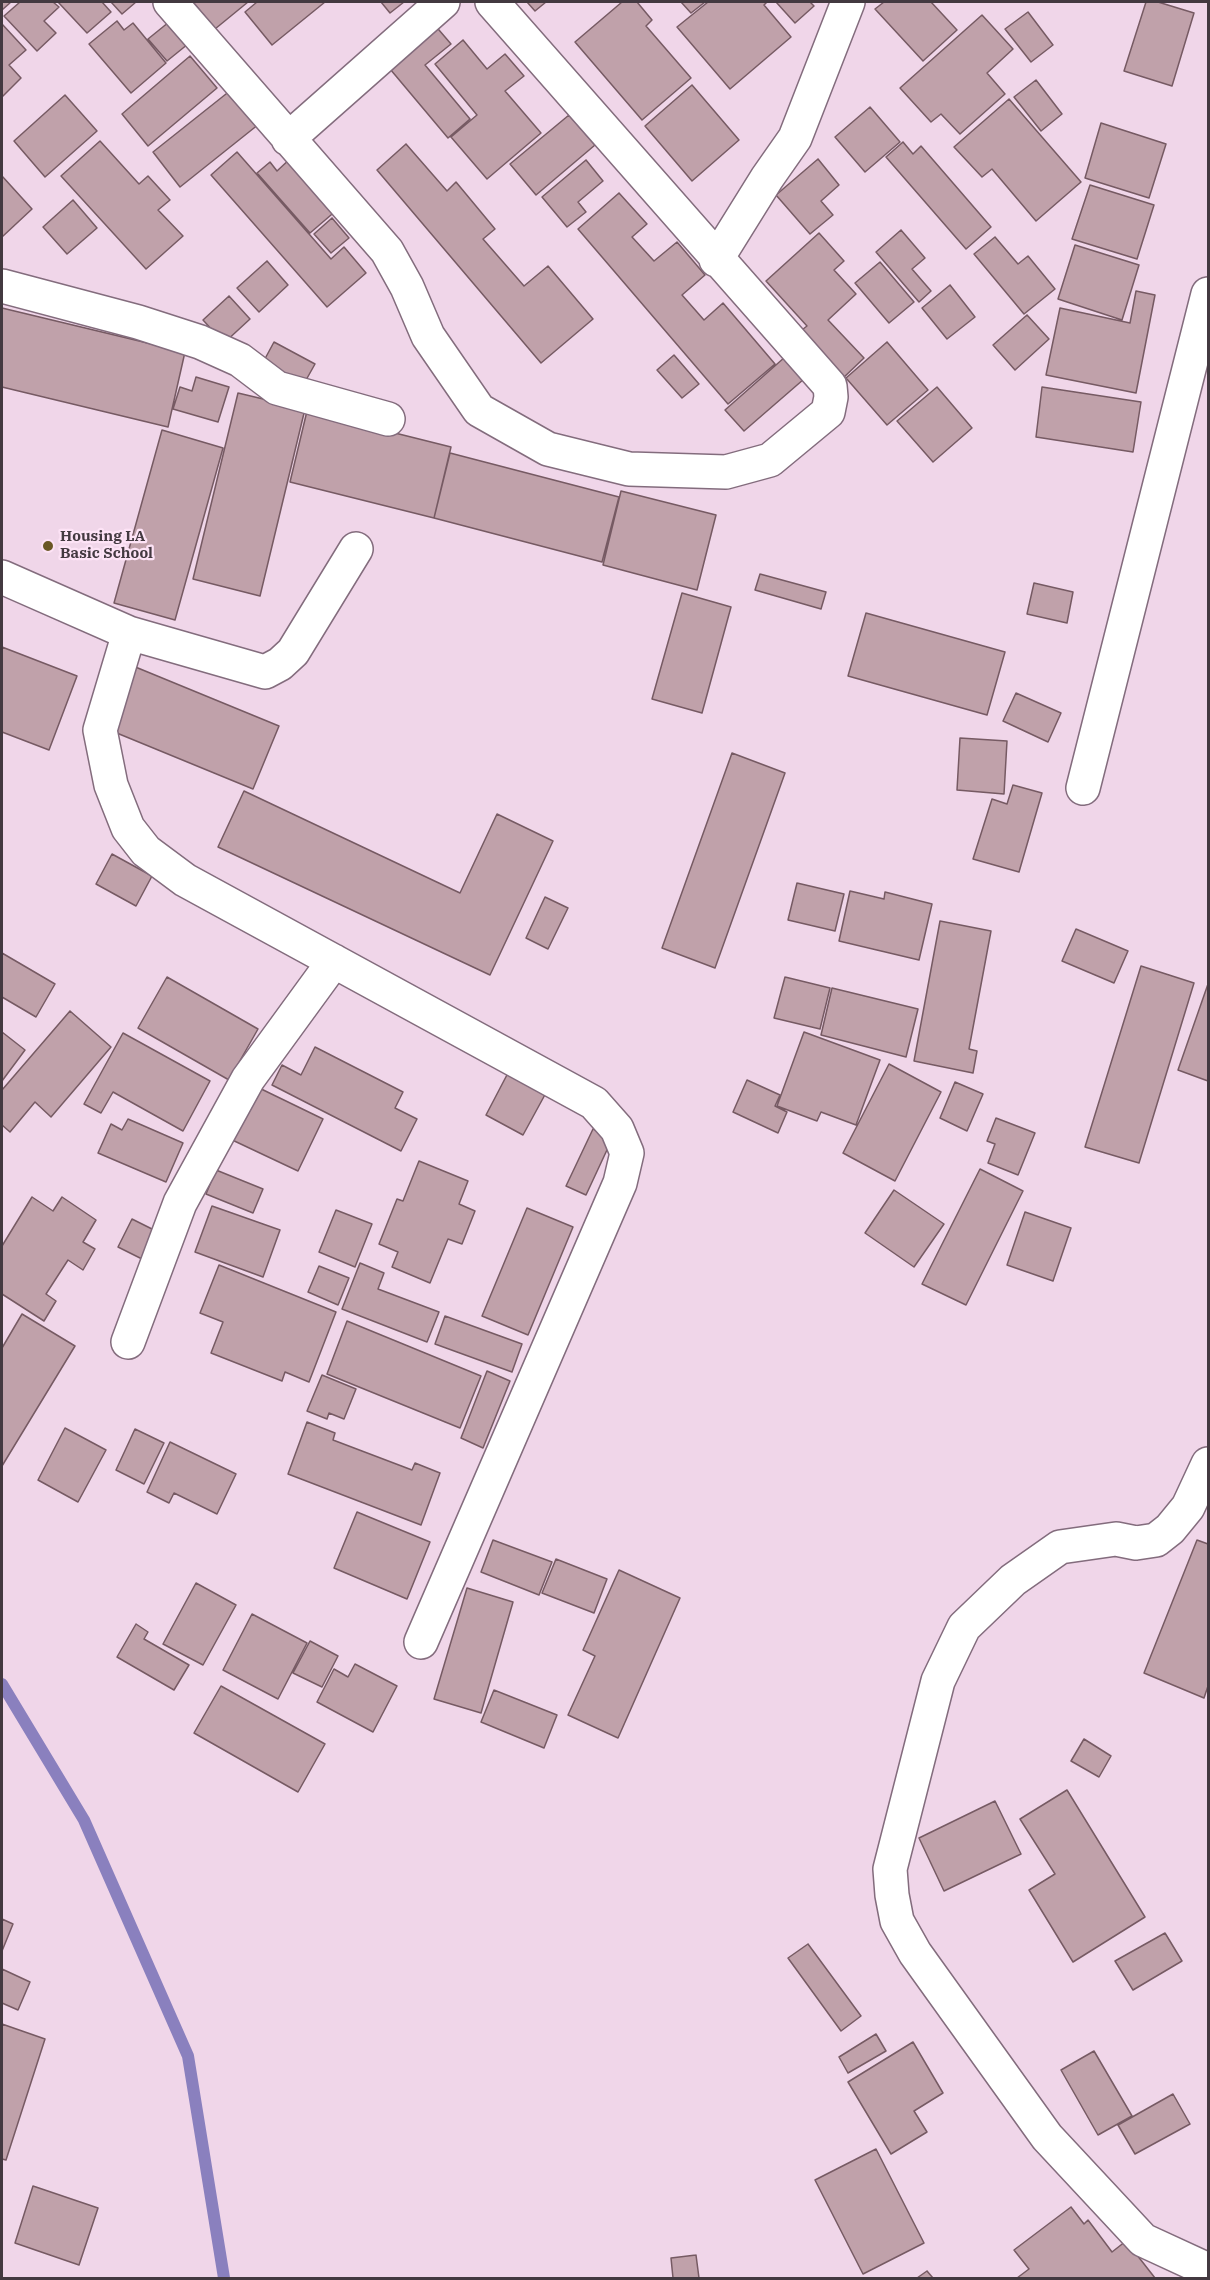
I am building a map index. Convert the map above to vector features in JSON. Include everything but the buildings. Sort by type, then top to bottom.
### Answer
[{"type":"street","points":[[170,2],[387,251],[407,287],[428,336],[479,410],[548,449],[629,469],[726,472],[770,460],[828,412],[831,397],[830,386],[716,260],[492,2]]},
{"type":"street","points":[[288,139],[442,2]]},
{"type":"street","points":[[716,260],[795,138],[848,2]]},
{"type":"street","points":[[2,286],[138,322],[200,342],[240,360],[277,388],[388,419]]},
{"type":"street","points":[[1083,788],[1209,294]]},
{"type":"street","points":[[2,577],[129,633],[265,672],[280,664],[293,652],[356,549]]},
{"type":"street","points":[[129,633],[100,730],[111,785],[128,828],[146,851],[185,880],[594,1103],[618,1129],[627,1153],[620,1183],[421,1642]]},
{"type":"street","points":[[128,1342],[180,1203],[248,1079],[334,961]]},
{"type":"street","points":[[1209,1464],[1188,1507],[1170,1529],[1156,1540],[1136,1543],[1116,1539],[1060,1547],[1013,1580],[964,1627],[939,1681],[890,1869],[897,1920],[915,1953],[1047,2137],[1143,2240],[1209,2270]]},
{"type":"waterway","points":[[2,1684],[84,1820],[188,2056],[224,2278]]},
{"type":"place","name":"Housing LA Basic School","points":[[48,546]]}]
